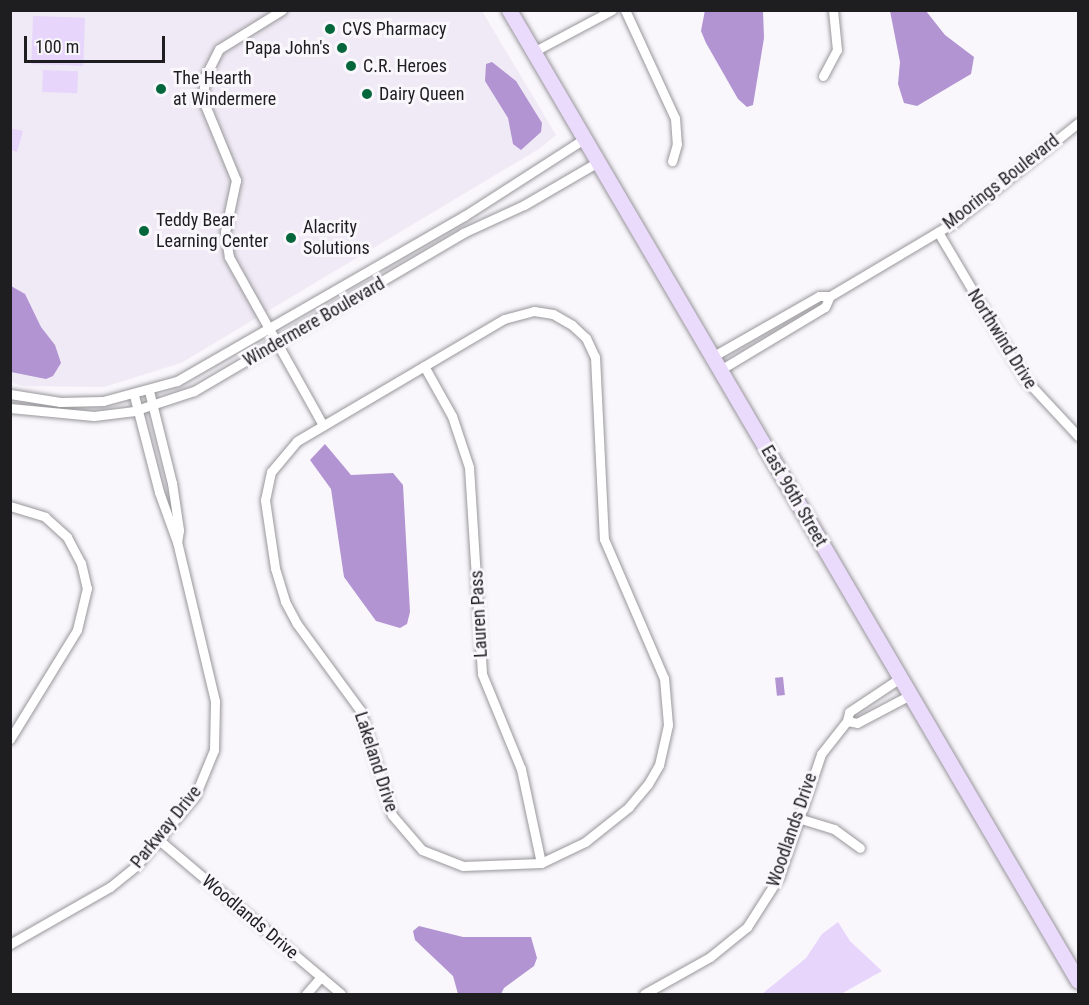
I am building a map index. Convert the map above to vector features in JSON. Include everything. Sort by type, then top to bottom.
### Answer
[{"type":"main road","name":"East 96th Street","points":[[509,10],[1078,981]]},
{"type":"street","points":[[282,10],[219,50],[208,66],[203,88],[205,111],[231,160],[236,180],[225,232],[229,257],[323,425]]},
{"type":"street","points":[[533,52],[612,10]]},
{"type":"street","points":[[625,10],[675,118],[677,144],[672,160]]},
{"type":"street","points":[[823,76],[838,45],[833,10]]},
{"type":"street","name":"Moorings Boulevard","points":[[716,363],[819,296],[830,296],[938,232],[1078,123]]},
{"type":"street","name":"Windermere Boulevard","points":[[10,394],[81,402],[149,392],[200,370],[464,216],[584,139]]},
{"type":"street","name":"Windermere Boulevard","points":[[10,408],[94,416],[138,410],[194,391],[464,233],[524,205],[597,162]]},
{"type":"street","name":"Northwind Drive","points":[[938,232],[1025,379],[1078,436]]},
{"type":"street","name":"Moorings Boulevard","points":[[716,363],[825,307],[830,296]]},
{"type":"street","name":"Lakeland Drive","points":[[534,311],[553,314],[572,324],[586,338],[595,357],[604,539],[664,678],[668,725],[658,765],[629,807],[565,854],[541,863],[463,866],[434,857],[411,840],[385,800],[355,701],[291,612],[275,568],[266,522],[267,483],[284,452],[323,425],[424,366],[504,319],[534,311]]},
{"type":"street","name":"Lauren Pass","points":[[424,366],[452,416],[469,467],[482,674],[521,770],[541,863]]},
{"type":"street","name":"Parkway Drive","points":[[149,392],[172,483],[179,530],[177,542]]},
{"type":"street","name":"Parkway Drive","points":[[10,944],[111,887],[159,840],[200,788],[210,765],[217,726],[177,542],[159,492],[134,395]]},
{"type":"street","points":[[10,506],[45,517],[66,536],[81,563],[87,588],[77,630],[10,739]]},
{"type":"street","name":"Woodlands Drive","points":[[644,994],[719,951],[747,927],[772,891],[821,753],[847,721],[849,712],[900,678]]},
{"type":"street","points":[[847,721],[857,723],[910,695]]},
{"type":"street","points":[[798,818],[834,829],[860,848]]},
{"type":"street","name":"Woodlands Drive","points":[[159,840],[341,994]]},
{"type":"street","points":[[306,994],[321,977]]},
{"type":"shaded area","points":[[705,10],[763,11],[764,38],[753,105],[747,107],[738,99],[706,43],[701,31]]},
{"type":"shaded area","points":[[10,11],[482,11],[556,135],[539,149],[181,363],[104,387],[23,386],[10,382]]},
{"type":"shaded area","points":[[890,11],[926,11],[945,35],[974,57],[971,74],[917,106],[904,103],[898,84],[900,62]]},
{"type":"shaded area","points":[[33,16],[85,18],[83,66],[31,64]]},
{"type":"shaded area","points":[[492,62],[516,81],[542,123],[541,132],[521,150],[513,144],[508,118],[485,81],[486,64]]},
{"type":"shaded area","points":[[43,70],[78,71],[77,93],[42,92]]},
{"type":"shaded area","points":[[10,128],[23,131],[17,152],[11,150]]},
{"type":"shaded area","points":[[11,286],[25,294],[41,327],[55,345],[61,363],[53,376],[46,379],[11,372]]},
{"type":"shaded area","points":[[325,444],[351,475],[393,473],[403,485],[410,612],[407,624],[400,628],[376,621],[344,577],[331,489],[310,460]]},
{"type":"shaded area","points":[[783,677],[785,695],[777,696],[775,678]]},
{"type":"shaded area","points":[[838,922],[850,941],[882,971],[841,994],[762,994],[806,958],[822,934]]},
{"type":"shaded area","points":[[419,926],[463,937],[531,937],[537,958],[534,966],[504,988],[501,994],[458,994],[453,976],[415,940],[413,931]]},
{"type":"place","name":"CVS Pharmacy","points":[[330,29]]},
{"type":"place","name":"Papa John's","points":[[342,48]]},
{"type":"place","name":"C.R. Heroes","points":[[351,66]]},
{"type":"place","name":"The Hearth at Windermere","points":[[161,89]]},
{"type":"place","name":"Dairy Queen","points":[[367,94]]},
{"type":"place","name":"Teddy Bear Learning Center","points":[[144,231]]},
{"type":"place","name":"Alacrity Solutions","points":[[291,238]]}]
